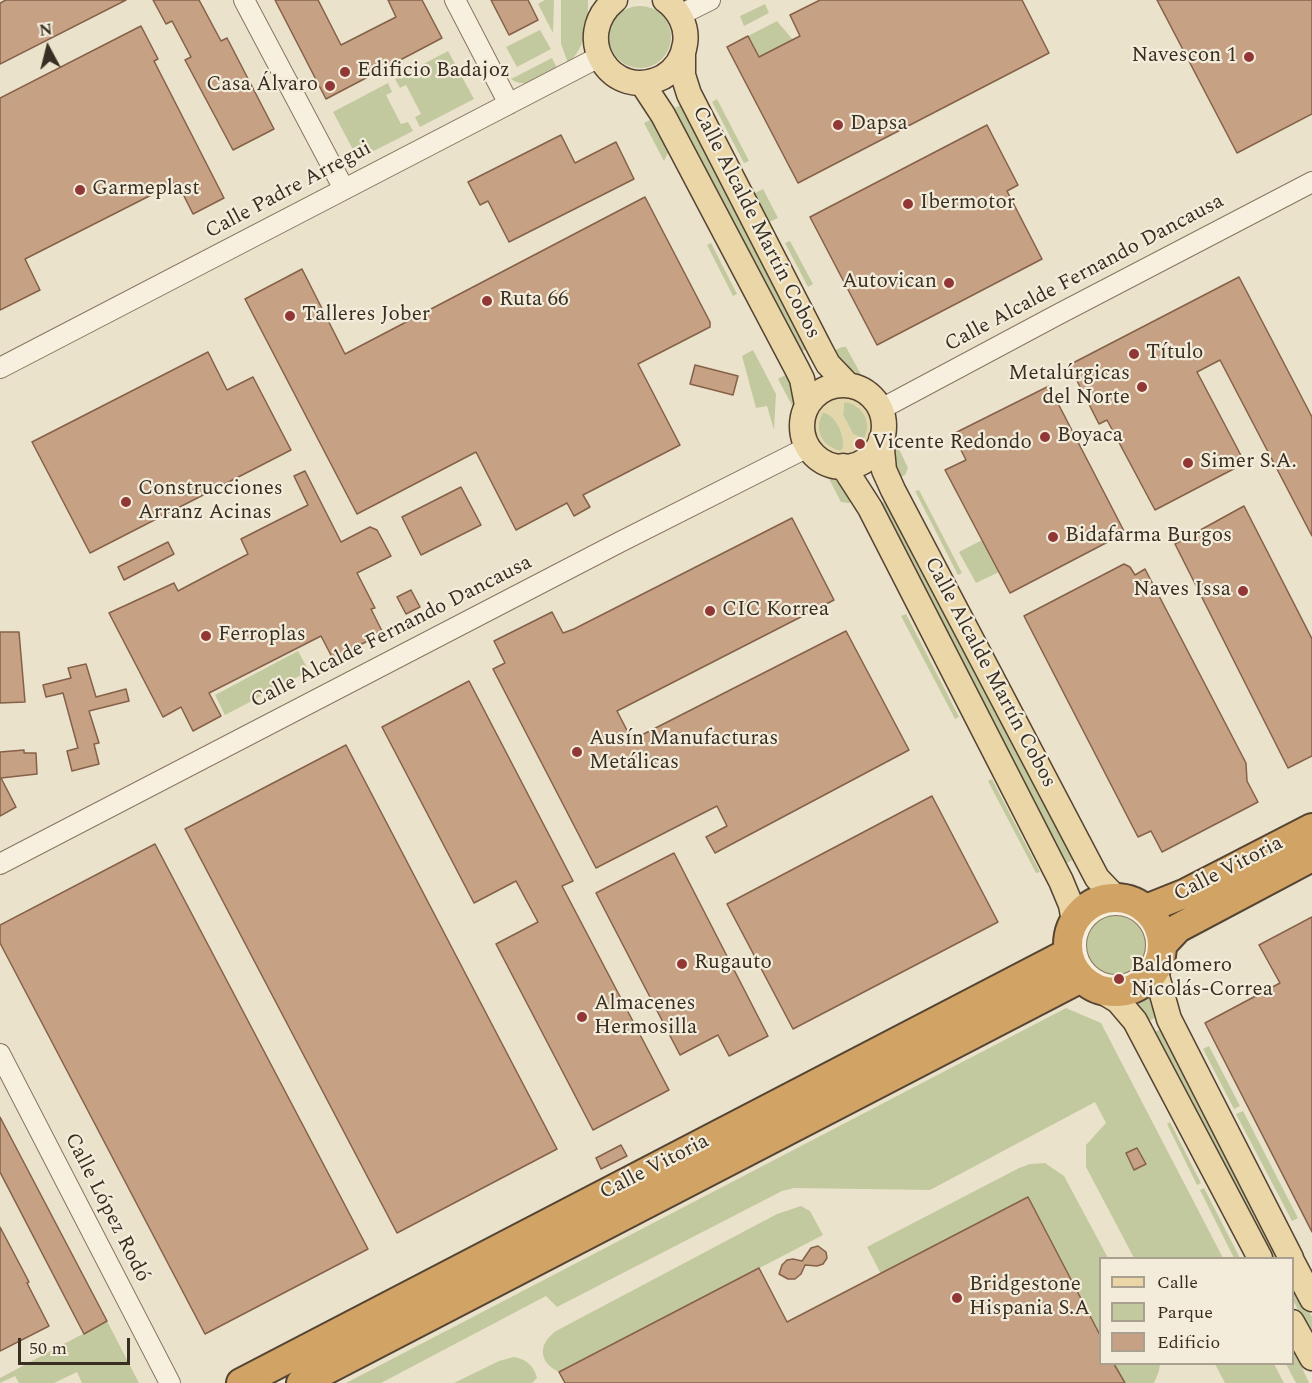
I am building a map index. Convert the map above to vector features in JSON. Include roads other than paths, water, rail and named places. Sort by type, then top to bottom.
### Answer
[{"type":"highway","name":"Calle Vitoria","points":[[1146,909],[1186,893],[1312,828]]},
{"type":"highway","name":"Calle Vitoria","points":[[300,1383],[1091,984],[1121,992],[1141,985],[1178,928],[1312,857]]},
{"type":"highway","points":[[1091,984],[1072,966],[1068,953],[1068,942],[1085,908],[1092,903],[1116,898],[1135,902],[1146,909],[1158,924],[1159,957]]},
{"type":"highway","name":"Calle Vitoria","points":[[242,1383],[1068,953]]},
{"type":"main road","points":[[605,4],[596,30],[595,41],[599,57],[615,75],[632,82],[642,83],[657,79],[674,68],[683,52]]},
{"type":"main road","name":"Calle Alcalde Martín Cobos","points":[[673,7],[685,27],[683,75],[689,94],[828,364],[848,385]]},
{"type":"main road","name":"Calle Alcalde Martín Cobos","points":[[642,83],[675,137],[797,369],[807,405]]},
{"type":"main road","points":[[836,385],[848,385],[868,394],[881,409],[883,421],[881,439],[867,459],[843,466],[823,461],[807,447],[802,426],[807,405],[815,396],[836,385]]},
{"type":"main road","name":"Calle Alcalde Martín Cobos","points":[[881,439],[884,470],[893,490],[1086,859],[1097,878],[1116,898]]},
{"type":"main road","name":"Calle Alcalde Martín Cobos","points":[[843,466],[875,519],[1061,880],[1079,922]]},
{"type":"main road","points":[[1159,957],[1168,1018],[1290,1257]]},
{"type":"main road","points":[[1091,984],[1118,1000],[1135,1021],[1259,1257]]},
{"type":"main road","points":[[1294,1264],[1312,1299]]},
{"type":"main road","points":[[1294,1324],[1312,1358]]},
{"type":"street","points":[[244,0],[344,189]]},
{"type":"street","points":[[455,0],[509,104]]},
{"type":"street","points":[[673,7],[710,0]]},
{"type":"street","name":"Calle Padre Arregui","points":[[0,368],[599,57]]},
{"type":"street","name":"Calle Alcalde Fernando Dancausa","points":[[881,409],[1312,182]]},
{"type":"street","name":"Calle Alcalde Fernando Dancausa","points":[[0,864],[807,447]]},
{"type":"street","points":[[1110,906],[1124,906],[1136,911],[1147,920],[1153,931],[1156,944],[1151,964],[1142,975],[1130,982],[1109,984],[1096,979],[1081,964],[1077,951],[1079,922],[1098,910],[1110,906]]},
{"type":"street","name":"Calle López Rodó","points":[[0,1054],[170,1383]]},
{"type":"place","name":"Navescon 1","points":[[1249,57]]},
{"type":"place","name":"Edificio Badajoz","points":[[345,72]]},
{"type":"place","name":"Casa Álvaro","points":[[330,86]]},
{"type":"place","name":"Dapsa","points":[[838,125]]},
{"type":"place","name":"Garmeplast","points":[[80,190]]},
{"type":"place","name":"Ibermotor","points":[[908,204]]},
{"type":"place","name":"Autovican","points":[[949,283]]},
{"type":"place","name":"Ruta 66","points":[[487,301]]},
{"type":"place","name":"Talleres Jober","points":[[290,316]]},
{"type":"place","name":"Título","points":[[1134,354]]},
{"type":"place","name":"Metalúrgicas del Norte","points":[[1142,387]]},
{"type":"place","name":"Boyaca","points":[[1045,437]]},
{"type":"place","name":"Vicente Redondo","points":[[860,444]]},
{"type":"place","name":"Simer S.A.","points":[[1188,463]]},
{"type":"place","name":"Construcciones Arranz Acinas","points":[[126,502]]},
{"type":"place","name":"Bidafarma Burgos","points":[[1053,537]]},
{"type":"place","name":"Naves Issa","points":[[1243,591]]},
{"type":"place","name":"CIC Korrea","points":[[710,611]]},
{"type":"place","name":"Ferroplas","points":[[206,636]]},
{"type":"place","name":"Ausín Manufacturas Metálicas","points":[[577,752]]},
{"type":"place","name":"Rugauto","points":[[682,964]]},
{"type":"place","name":"Baldomero Nicolás-Correa","points":[[1119,979]]},
{"type":"place","name":"Almacenes Hermosilla","points":[[582,1017]]},
{"type":"place","name":"Bridgestone Hispania S.A","points":[[957,1298]]}]
